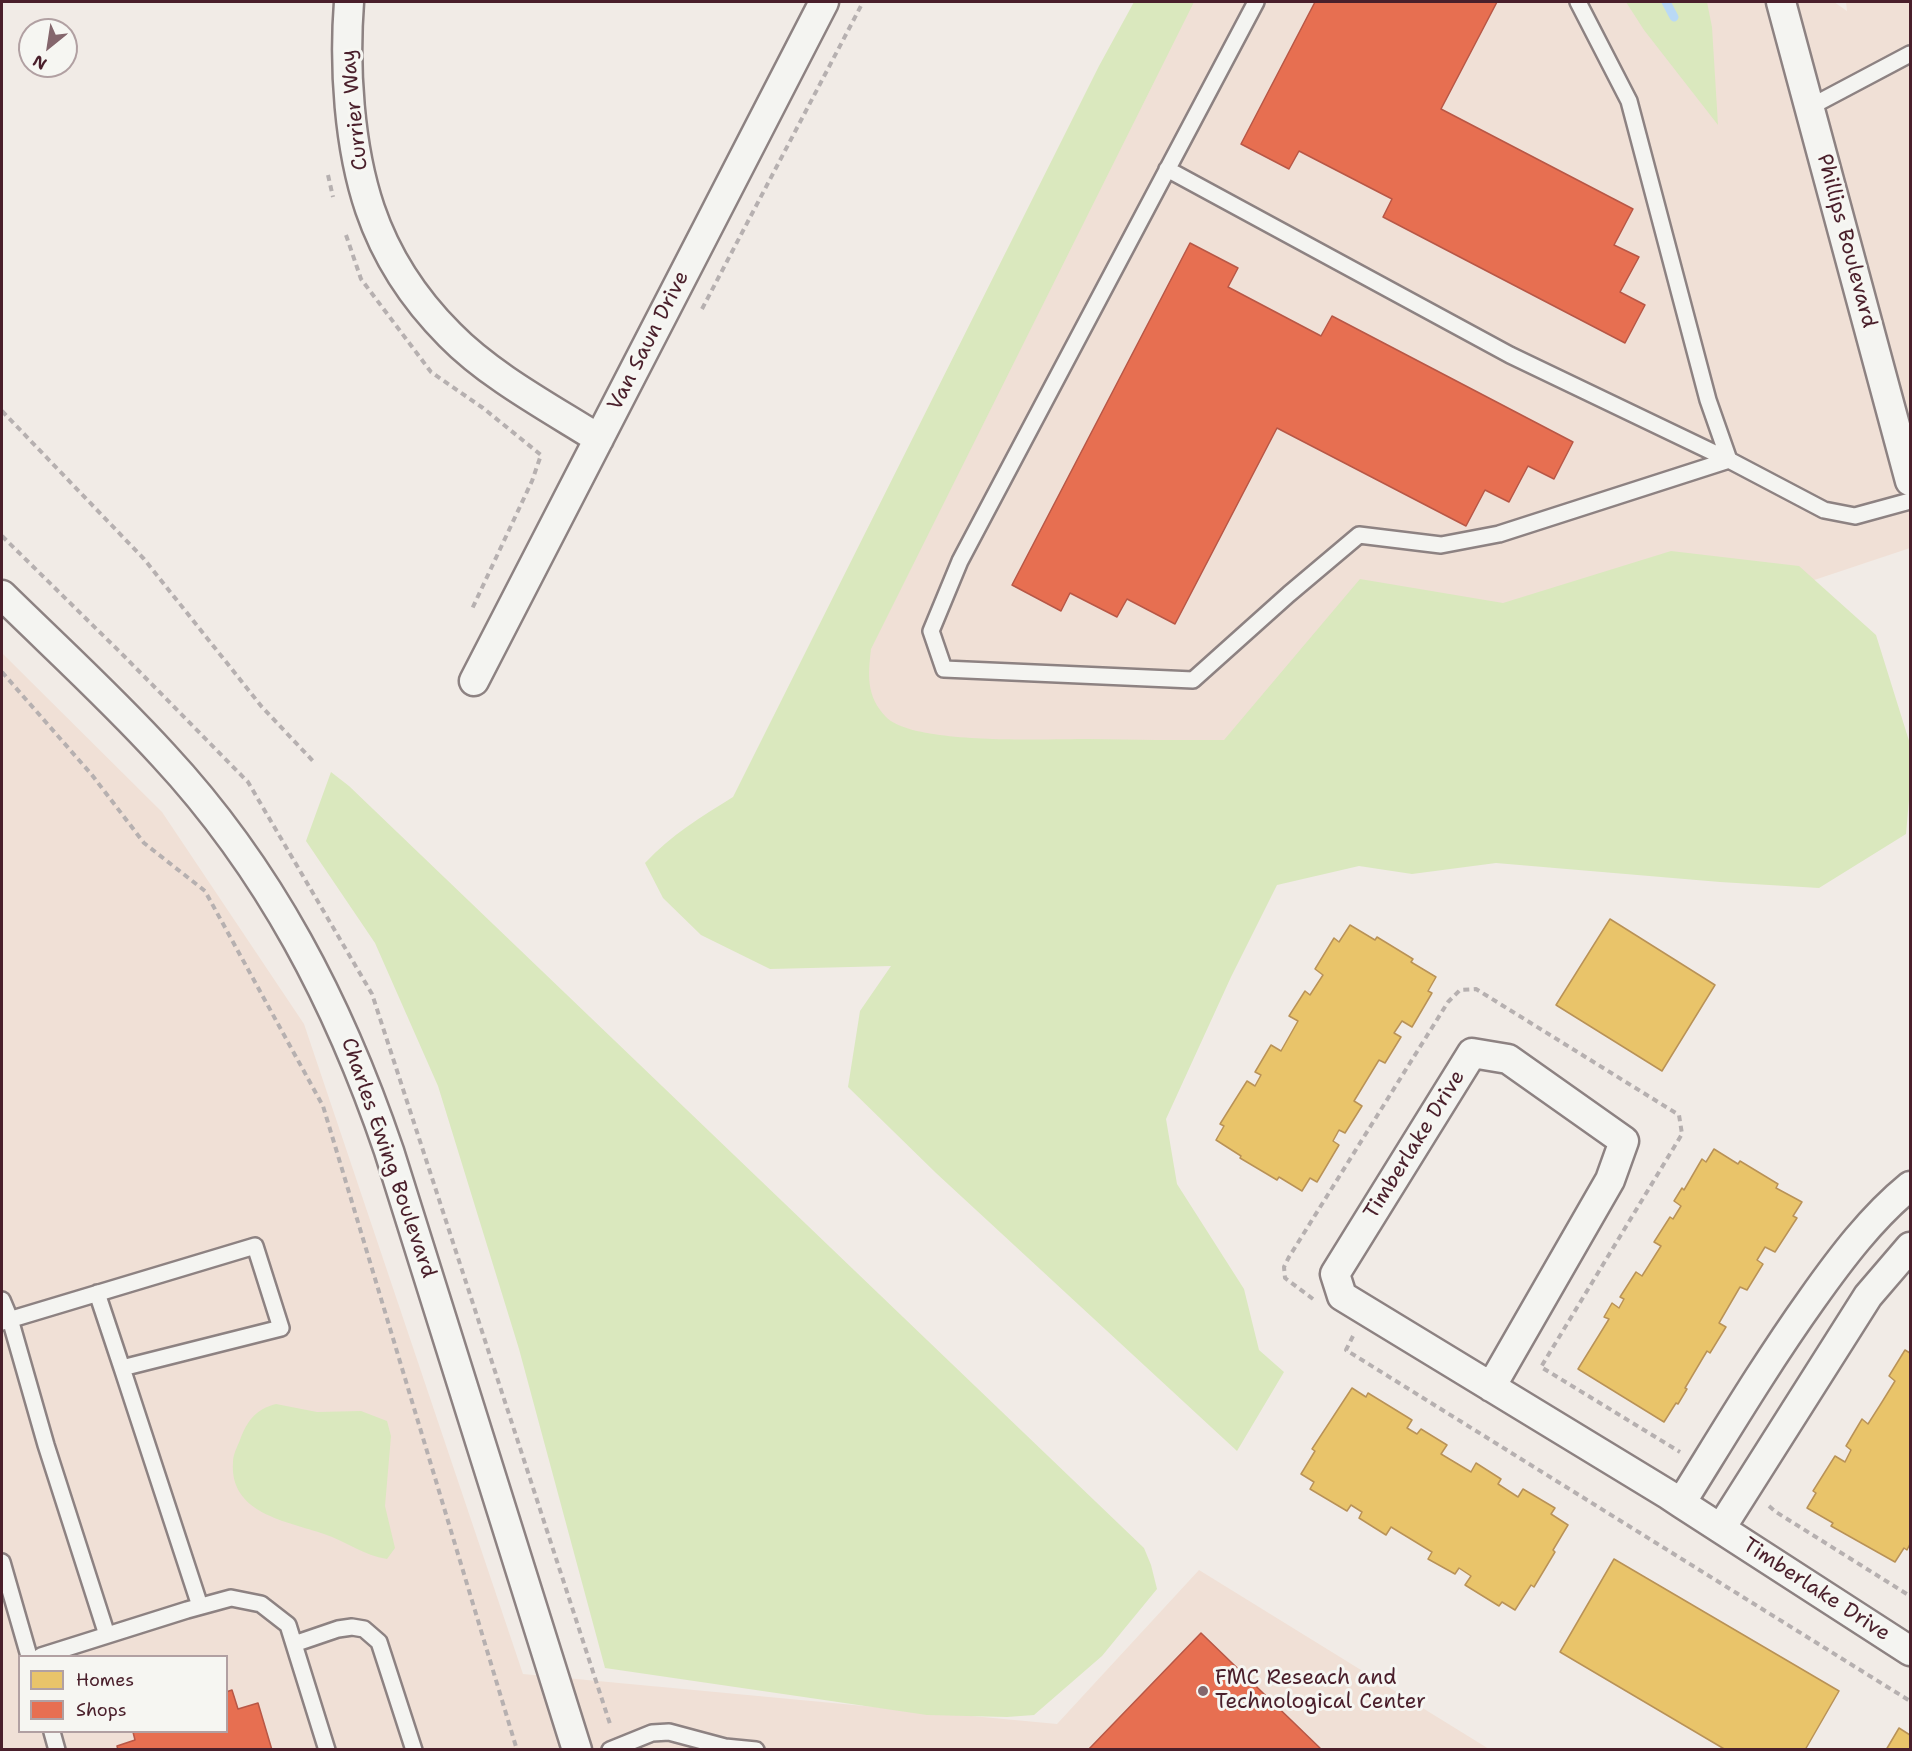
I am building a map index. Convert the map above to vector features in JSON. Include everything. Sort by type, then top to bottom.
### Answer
[{"type":"street","name":"Currier Way","points":[[349,2],[347,21],[349,91],[357,158],[370,208],[388,251],[416,296],[450,336],[486,366],[599,440]]},
{"type":"street","name":"Van Saun Drive","points":[[474,681],[824,2]]},
{"type":"street","name":"Phillips Boulevard","points":[[1781,2],[1911,481]]},
{"type":"street","name":"Charles Ewing Boulevard","points":[[2,595],[157,748],[207,806],[246,858],[315,970],[343,1029],[382,1130],[577,1749]]},
{"type":"street","name":"Timberlake Drive","points":[[1491,1387],[1610,1180],[1624,1141],[1508,1059],[1472,1053],[1335,1274],[1342,1296],[1491,1387],[1681,1503],[1911,1651]]},
{"type":"street","points":[[1681,1503],[1774,1352],[1833,1269],[1888,1203],[1911,1185]]},
{"type":"street","name":"Timberlake Drive","points":[[1721,1528],[1868,1296],[1911,1247]]},
{"type":"lane","points":[[1256,2],[960,561],[931,631],[944,669],[1193,680],[1359,535],[1441,545],[1487,536],[1729,460]]},
{"type":"lane","points":[[1578,2],[1629,101],[1708,400],[1729,460]]},
{"type":"lane","points":[[1810,107],[1911,54]]},
{"type":"lane","points":[[1167,169],[1510,355],[1729,460],[1824,510],[1855,516],[1911,501]]},
{"type":"lane","points":[[6,1321],[255,1246],[281,1328],[122,1368]]},
{"type":"lane","points":[[97,1293],[200,1606]]},
{"type":"lane","points":[[2,1300],[6,1321],[107,1635]]},
{"type":"lane","points":[[2,1562],[29,1655]]},
{"type":"lane","points":[[44,1655],[231,1598],[261,1604],[288,1625],[327,1749]]},
{"type":"lane","points":[[294,1644],[338,1629],[352,1627],[364,1629],[379,1642],[414,1749]]},
{"type":"lane","points":[[609,1749],[652,1733],[669,1732],[725,1748],[756,1749]]},
{"type":"lane","points":[[53,1733],[57,1749]]},
{"type":"path","points":[[2,411],[144,559],[262,706],[313,761]]},
{"type":"path","points":[[2,672],[92,775],[144,843],[205,891],[323,1106],[517,1749]]},
{"type":"path","points":[[1320,1304],[1291,1285],[1285,1278],[1284,1267],[1448,1002],[1460,990],[1476,989],[1679,1115],[1682,1134],[1541,1367],[1686,1454],[1690,1462],[1701,1470]]},
{"type":"path","points":[[1357,1329],[1346,1350],[1911,1701]]},
{"type":"path","points":[[1741,1495],[1756,1503],[1767,1502],[1776,1512],[1911,1596]]},
{"type":"shaded area","points":[[1185,2],[1834,2],[1847,11],[1846,2],[1910,2],[1910,548],[1225,777],[829,723]]},
{"type":"shaded area","points":[[2,653],[162,812],[304,1024],[523,1674],[1057,1724],[1199,1570],[1489,1749],[2,1749]]},
{"type":"green space","points":[[1134,2],[1194,2],[871,649],[870,685],[879,709],[886,717],[901,726],[951,736],[1013,739],[1224,740],[1360,579],[1503,603],[1671,551],[1799,566],[1876,635],[1910,744],[1910,788],[1906,834],[1819,888],[1496,863],[1412,874],[1359,866],[1277,885],[1231,977],[1166,1119],[1177,1184],[1244,1289],[1259,1350],[1284,1372],[1237,1451],[936,1173],[848,1087],[860,1011],[891,966],[770,969],[701,935],[663,898],[645,863],[676,835],[733,797],[1099,66]]},
{"type":"green space","points":[[1626,2],[1707,2],[1712,27],[1718,125],[1644,30]]},
{"type":"green space","points":[[331,772],[349,786],[1144,1548],[1157,1589],[1102,1656],[1034,1715],[1007,1717],[927,1715],[605,1668],[519,1349],[438,1086],[375,943],[306,841]]},
{"type":"green space","points":[[276,1404],[317,1412],[361,1411],[387,1421],[391,1436],[385,1506],[395,1548],[387,1559],[371,1555],[332,1537],[263,1513],[240,1493],[234,1479],[233,1459],[236,1448],[253,1417],[263,1409]]},
{"type":"building: Homes","points":[[1610,919],[1715,985],[1662,1071],[1556,1005]]},
{"type":"building: Homes","points":[[1350,925],[1375,940],[1377,937],[1413,959],[1411,962],[1436,977],[1428,991],[1432,993],[1412,1027],[1402,1021],[1394,1033],[1401,1037],[1385,1063],[1379,1060],[1354,1101],[1362,1106],[1345,1133],[1339,1130],[1333,1141],[1339,1145],[1317,1182],[1310,1178],[1302,1191],[1279,1177],[1277,1180],[1240,1158],[1241,1156],[1216,1140],[1224,1126],[1220,1124],[1247,1081],[1255,1086],[1261,1075],[1255,1072],[1271,1045],[1281,1051],[1298,1021],[1289,1016],[1305,991],[1310,995],[1323,975],[1315,969],[1334,938],[1339,942]]},
{"type":"building: Homes","points":[[1714,1149],[1738,1164],[1740,1161],[1778,1184],[1776,1188],[1802,1202],[1793,1216],[1797,1218],[1775,1252],[1765,1247],[1757,1260],[1763,1264],[1747,1290],[1740,1287],[1719,1323],[1726,1327],[1710,1353],[1707,1351],[1678,1404],[1676,1403],[1664,1422],[1578,1369],[1609,1319],[1604,1317],[1612,1303],[1619,1308],[1624,1299],[1620,1297],[1636,1272],[1642,1276],[1661,1246],[1654,1242],[1670,1217],[1673,1219],[1681,1206],[1674,1201],[1682,1188],[1684,1190],[1702,1159],[1706,1162]]},
{"type":"building: Homes","points":[[1905,1350],[1910,1353],[1910,1544],[1907,1550],[1904,1548],[1895,1562],[1831,1526],[1833,1523],[1807,1508],[1816,1493],[1813,1491],[1835,1456],[1845,1462],[1851,1450],[1846,1446],[1862,1419],[1868,1424],[1895,1381],[1889,1376]]},
{"type":"building: Homes","points":[[1352,1388],[1366,1397],[1368,1393],[1412,1420],[1407,1428],[1417,1434],[1421,1429],[1447,1445],[1441,1454],[1471,1472],[1476,1463],[1501,1479],[1498,1484],[1518,1497],[1523,1489],[1555,1508],[1551,1514],[1568,1525],[1534,1587],[1531,1585],[1515,1610],[1502,1602],[1499,1606],[1465,1585],[1471,1576],[1459,1568],[1455,1574],[1428,1559],[1432,1552],[1391,1527],[1386,1535],[1359,1518],[1362,1512],[1351,1505],[1347,1511],[1310,1489],[1314,1482],[1301,1474],[1315,1451],[1312,1449]]},
{"type":"building: Homes","points":[[1614,1559],[1839,1691],[1805,1750],[1726,1750],[1560,1652]]},
{"type":"building: Homes","points":[[1899,1728],[1910,1735],[1910,1750],[1886,1750]]},
{"type":"building: Shops","points":[[1315,2],[1497,2],[1441,109],[1633,209],[1614,245],[1639,257],[1620,292],[1645,305],[1625,343],[1383,217],[1392,199],[1299,151],[1289,169],[1241,144]]},
{"type":"building: Shops","points":[[1190,243],[1238,268],[1228,287],[1321,336],[1332,316],[1573,442],[1554,479],[1528,466],[1509,502],[1485,490],[1466,526],[1277,428],[1175,624],[1127,599],[1117,617],[1070,593],[1061,611],[1012,585]]},
{"type":"building: Shops","name":"FMC Reseach and Technological Center","points":[[1201,1633],[1322,1750],[1088,1750]]},
{"type":"building: Shops","points":[[232,1690],[238,1709],[258,1703],[272,1750],[118,1750],[117,1746],[135,1740],[133,1733],[228,1733],[228,1691]]},
{"type":"waterway","points":[[1666,2],[1674,17]]},
{"type":"place","name":"FMC Reseach and Technological Center","points":[[1203,1691]]}]
